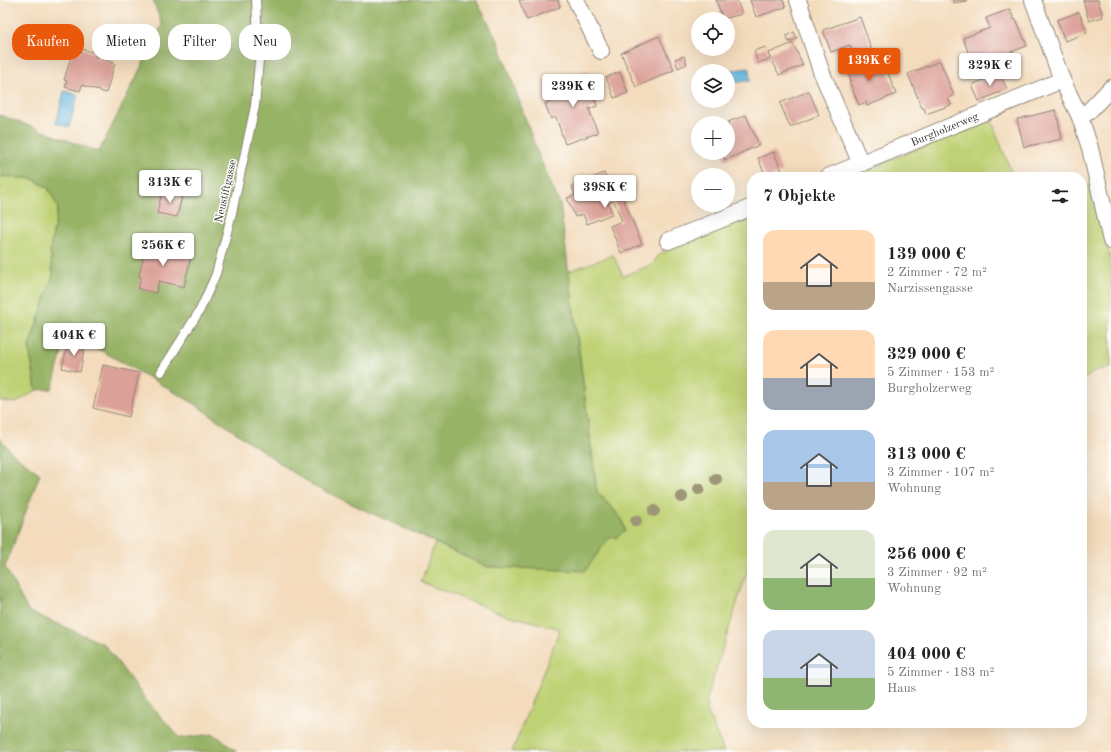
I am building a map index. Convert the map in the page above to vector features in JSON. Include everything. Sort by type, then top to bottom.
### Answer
[{"type":"street","points":[[576,0],[601,51]]},
{"type":"street","points":[[798,0],[821,71],[861,164]]},
{"type":"street","points":[[1034,6],[1062,80],[1080,117],[1090,148],[1111,241]]},
{"type":"street","name":"Burgholzerweg","points":[[841,172],[1062,80]]},
{"type":"street","points":[[1080,117],[1088,112],[1111,88]]},
{"type":"street","points":[[668,241],[747,209]]},
{"type":"lane","name":"Neustiftgasse","points":[[161,372],[200,310],[216,274],[232,213],[255,106],[259,61],[256,0]]},
{"type":"green space","points":[[153,0],[476,0],[498,41],[538,154],[560,204],[597,492],[622,519],[625,530],[618,537],[609,538],[585,571],[488,567],[315,487],[190,401],[90,344],[66,337],[52,389],[36,390],[29,347],[53,276],[50,250],[58,207],[48,188],[33,179],[0,176],[0,115],[99,152],[145,60],[160,60],[160,29],[162,25]]},
{"type":"green space","points":[[991,119],[1011,172],[861,172]]},
{"type":"green space","points":[[0,176],[33,179],[48,188],[58,207],[50,250],[53,276],[29,347],[36,390],[16,403],[0,401]]},
{"type":"green space","points":[[1093,184],[1111,262],[1111,368],[1097,370],[1087,377],[1087,186]]},
{"type":"green space","points":[[747,218],[747,572],[706,701],[708,713],[724,752],[512,752],[560,629],[503,614],[421,582],[435,543],[488,567],[609,537],[618,537],[625,530],[622,519],[597,492],[569,271],[613,255],[623,276],[653,264],[659,254]]},
{"type":"green space","points":[[0,438],[11,452],[40,474],[5,567],[28,611],[104,644],[146,700],[180,738],[214,734],[237,752],[0,752]]},
{"type":"water","points":[[749,68],[750,81],[735,82],[735,70]]},
{"type":"water","points":[[64,91],[78,95],[69,127],[56,123]]},
{"type":"building","points":[[519,0],[558,0],[560,7],[527,20]]},
{"type":"building","points":[[716,0],[737,0],[742,14],[735,16],[735,12],[720,12]]},
{"type":"building","points":[[750,0],[783,0],[786,7],[756,17]]},
{"type":"building","points":[[953,0],[967,0],[967,1],[953,3]]},
{"type":"building","points":[[1083,0],[1098,0],[1103,17],[1089,21]]},
{"type":"building","points":[[1010,9],[1014,20],[1016,19],[1027,46],[973,66],[963,38],[990,28],[986,18]]},
{"type":"building","points":[[1079,12],[1087,33],[1065,41],[1057,20]]},
{"type":"building","points":[[860,17],[872,51],[854,57],[850,45],[831,52],[823,30]]},
{"type":"building","points":[[794,32],[797,39],[789,42],[786,36]]},
{"type":"building","points":[[659,36],[674,70],[636,87],[621,53]]},
{"type":"building","points":[[793,43],[803,65],[779,75],[769,53]]},
{"type":"building","points":[[766,47],[770,59],[758,63],[754,51]]},
{"type":"building","points":[[84,50],[92,52],[92,60],[105,60],[115,63],[106,93],[82,85],[80,91],[65,87],[67,81],[64,80],[70,60],[84,60]]},
{"type":"building","points":[[868,55],[874,70],[885,65],[896,94],[867,106],[866,102],[859,105],[849,81],[851,81],[845,64]]},
{"type":"building","points":[[684,56],[687,64],[678,68],[675,59]]},
{"type":"building","points":[[940,61],[954,96],[948,98],[951,105],[926,114],[908,74]]},
{"type":"building","points":[[620,72],[628,93],[614,98],[606,77]]},
{"type":"building","points":[[1000,73],[1007,89],[979,101],[972,85]]},
{"type":"building","points":[[586,74],[597,106],[589,109],[598,133],[565,144],[556,117],[551,119],[545,104],[550,102],[545,89]]},
{"type":"building","points":[[809,91],[819,115],[790,127],[780,103]]},
{"type":"building","points":[[1056,110],[1062,139],[1024,147],[1017,119]]},
{"type":"building","points":[[746,115],[759,145],[735,156],[735,119]]},
{"type":"building","points":[[774,152],[782,172],[764,172],[758,158]]},
{"type":"building","points":[[604,173],[608,182],[615,179],[642,244],[621,253],[610,226],[622,221],[614,201],[608,203],[612,214],[587,224],[583,214],[575,217],[567,198],[575,195],[572,186]]},
{"type":"building","points":[[162,192],[182,196],[177,217],[157,213]]},
{"type":"building","points":[[159,239],[170,242],[168,250],[191,256],[184,287],[159,281],[156,293],[138,289],[141,277],[139,276],[146,245],[157,248]]},
{"type":"building","points":[[68,343],[85,346],[80,372],[62,368]]},
{"type":"building","points":[[103,365],[139,373],[129,417],[93,408]]}]
